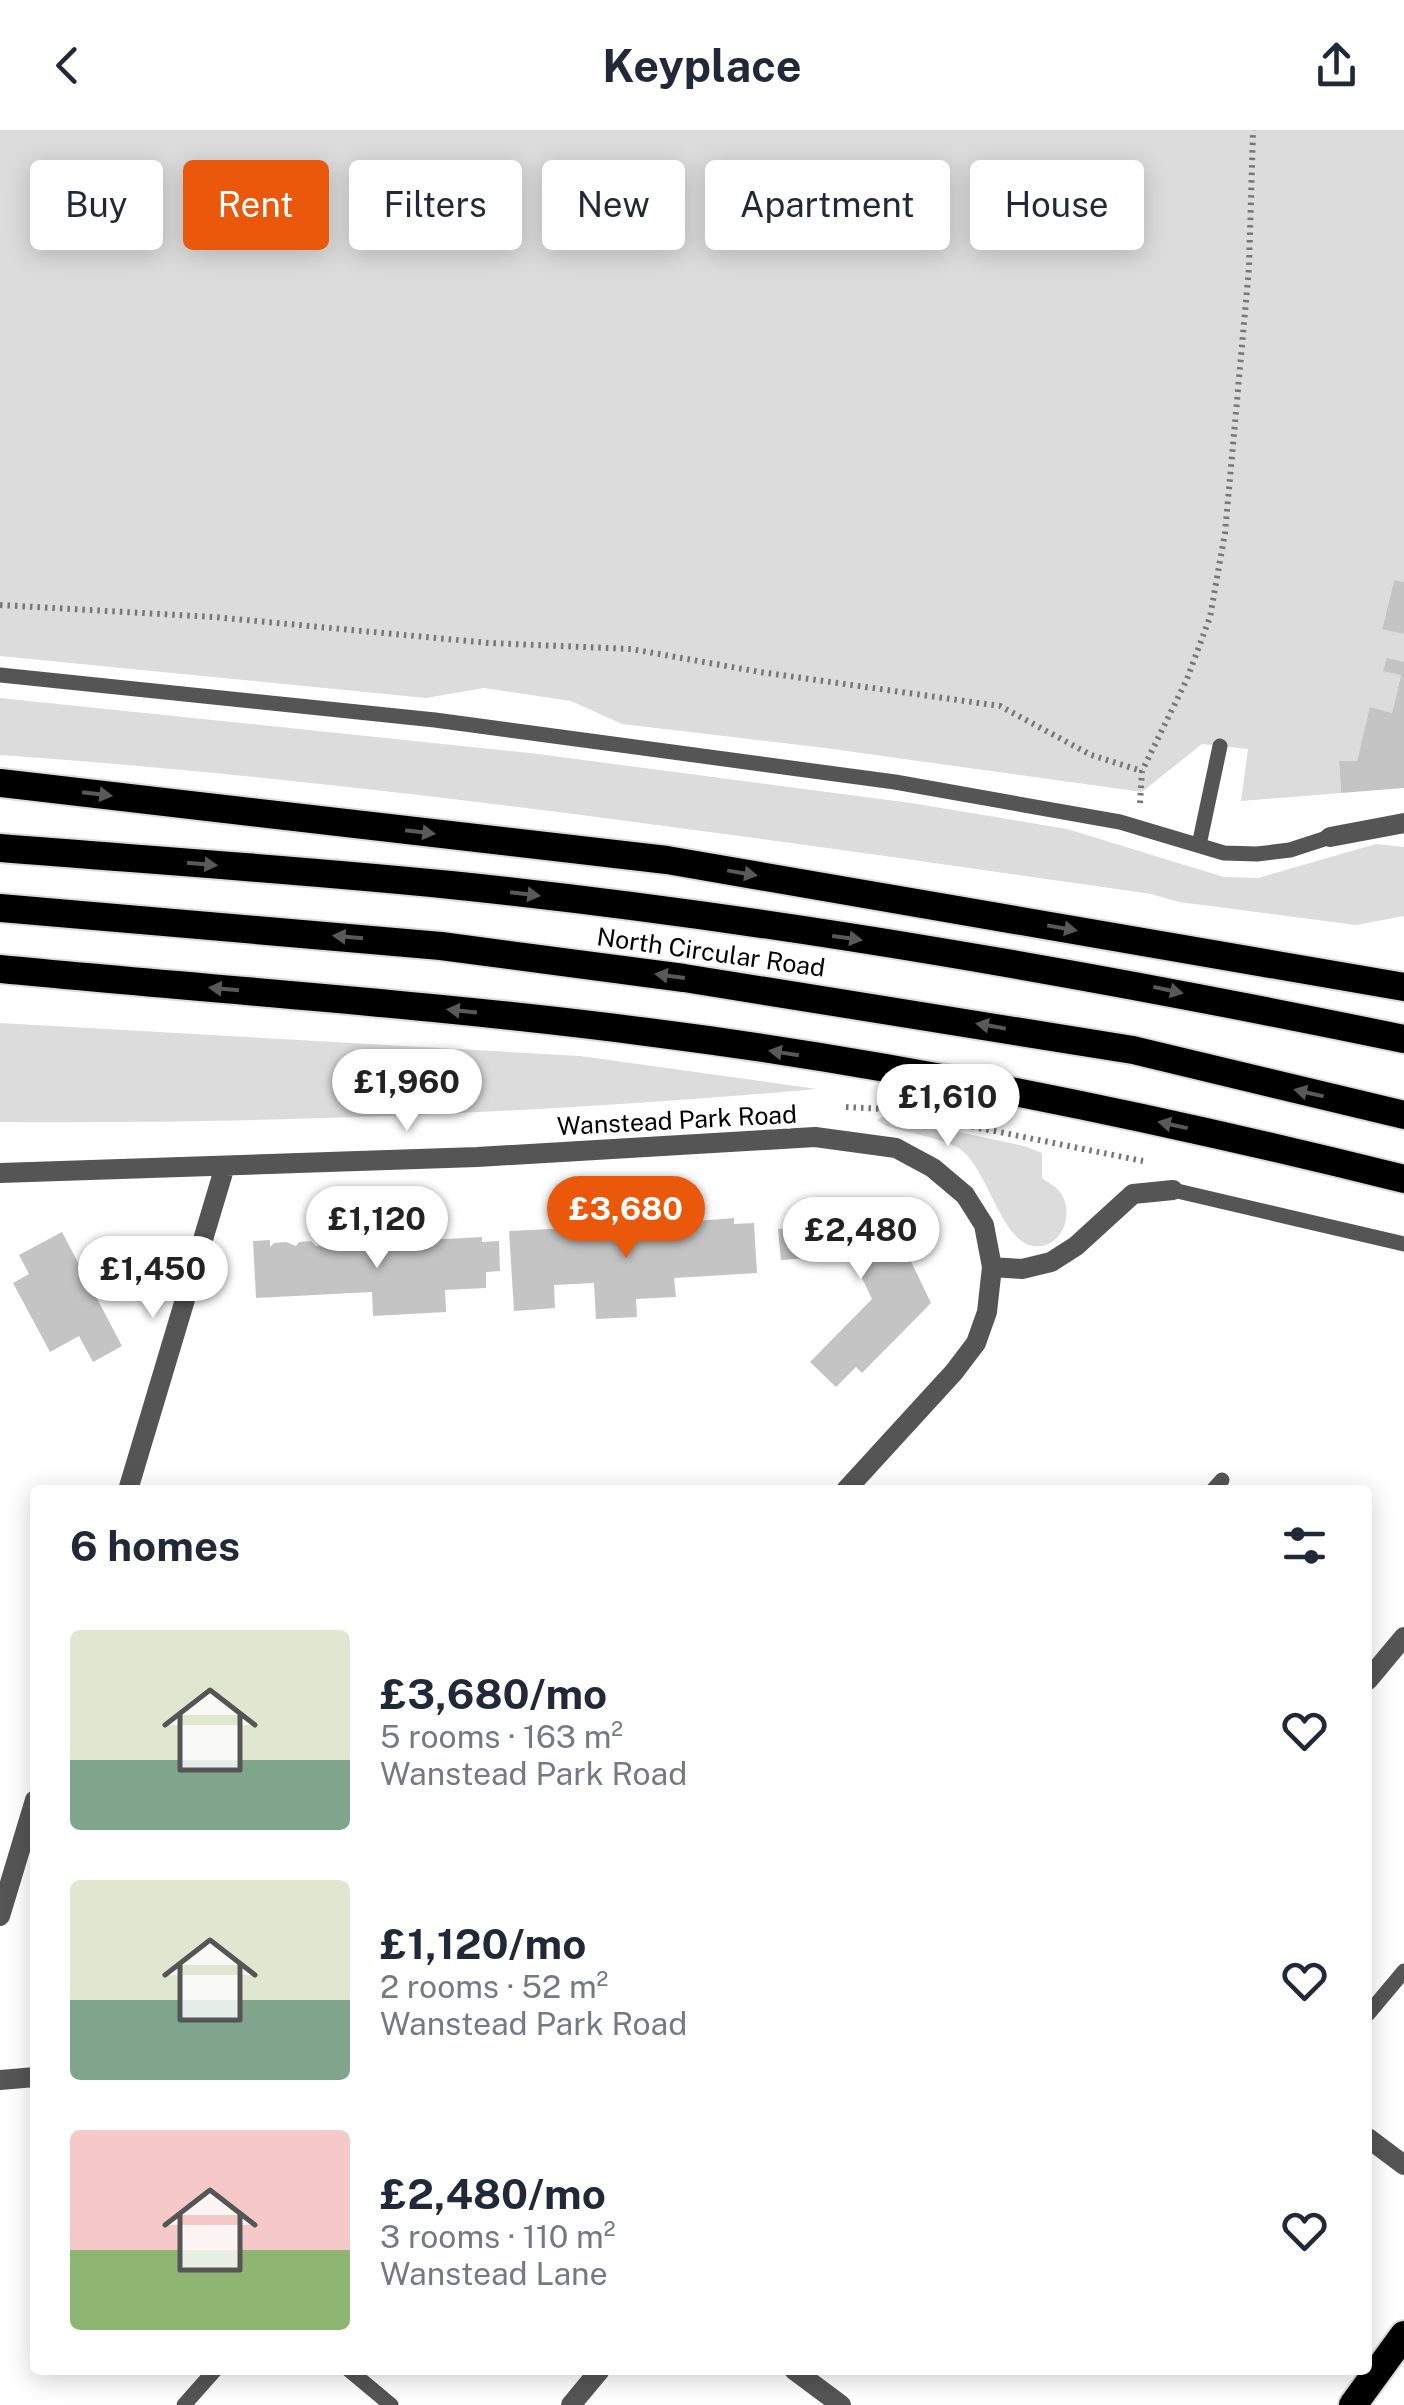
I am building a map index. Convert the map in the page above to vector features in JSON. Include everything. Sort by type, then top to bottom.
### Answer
[{"type":"highway","points":[[0,784],[667,860],[1404,988]]},
{"type":"highway","name":"North Circular Road","points":[[0,848],[451,885],[688,914],[1149,986],[1404,1039]]},
{"type":"highway","name":"North Circular Road","points":[[0,908],[440,946],[684,978],[1133,1050],[1404,1115]]},
{"type":"highway","points":[[0,969],[356,1000],[650,1032],[1076,1104],[1282,1148],[1404,1179]]},
{"type":"highway","points":[[1353,2405],[1404,2336]]},
{"type":"street","points":[[1330,837],[1404,823]]},
{"type":"street","name":"Wanstead Park Road","points":[[0,1173],[477,1157],[815,1137],[896,1148],[932,1168],[965,1195],[984,1226],[992,1266]]},
{"type":"street","points":[[130,1485],[226,1166]]},
{"type":"street","points":[[851,1485],[976,1343],[987,1312],[992,1266],[1022,1269],[1051,1262],[1076,1246],[1133,1194],[1173,1190]]},
{"type":"street","points":[[1372,1675],[1404,1637]]},
{"type":"street","points":[[0,1916],[30,1817]]},
{"type":"street","points":[[0,2080],[30,2078]]},
{"type":"street","points":[[1372,2141],[1404,2165]]},
{"type":"street","points":[[571,2405],[596,2375]]},
{"type":"street","points":[[801,2375],[841,2405]]},
{"type":"lane","points":[[0,674],[435,720],[876,779],[1120,822],[1224,853],[1290,850],[1330,837]]},
{"type":"lane","points":[[1199,845],[1220,746]]},
{"type":"lane","points":[[1173,1190],[1404,1244]]},
{"type":"lane","points":[[1372,2009],[1404,1971]]},
{"type":"lane","points":[[184,2405],[211,2375]]},
{"type":"lane","points":[[356,2375],[391,2405]]},
{"type":"path","points":[[1138,814],[1142,771],[1187,679],[1210,617],[1219,567],[1249,268],[1252,130]]},
{"type":"path","points":[[0,604],[214,618],[489,643],[631,649],[760,672],[1000,706],[1090,755],[1142,771]]},
{"type":"path","points":[[815,1137],[844,1107],[885,1109],[1152,1164]]},
{"type":"shaded area","points":[[0,130],[1404,130],[1404,582],[1394,580],[1382,628],[1404,634],[1404,662],[1392,713],[1371,708],[1357,761],[1339,762],[1341,793],[1241,801],[1248,749],[1202,744],[1142,792],[622,724],[571,701],[484,688],[426,698],[0,656]]},
{"type":"shaded area","points":[[0,698],[530,753],[911,803],[1067,829],[1224,877],[1258,878],[1376,844],[1404,847],[1404,916],[1356,925],[577,814],[289,781],[0,755]]},
{"type":"shaded area","points":[[0,1023],[580,1056],[817,1089],[613,1105],[408,1115],[0,1122]]},
{"type":"shaded area","points":[[884,1116],[1042,1153],[1042,1178],[1065,1201],[1066,1220],[1058,1237],[1042,1246],[1021,1241],[1003,1218],[970,1158],[936,1139],[886,1126],[877,1120]]},
{"type":"building","points":[[1394,580],[1404,582],[1404,634],[1382,629]]},
{"type":"building","points":[[1387,658],[1404,662],[1404,788],[1341,793],[1339,761],[1357,761],[1370,707],[1392,713],[1401,675],[1383,671]]},
{"type":"building","points":[[885,1207],[931,1303],[862,1373],[856,1367],[836,1387],[810,1362],[872,1299],[851,1255],[781,1260],[778,1229],[790,1228],[789,1217]]},
{"type":"building","points":[[734,1218],[734,1224],[754,1223],[757,1273],[674,1278],[676,1297],[636,1299],[637,1317],[596,1319],[594,1283],[554,1285],[555,1308],[514,1311],[509,1231],[591,1227],[591,1231],[607,1231],[607,1225],[627,1224],[628,1230],[635,1229],[635,1223],[655,1222],[656,1229],[672,1228],[671,1223]]},
{"type":"building","points":[[62,1232],[122,1346],[93,1362],[79,1336],[50,1352],[13,1283],[29,1274],[19,1255]]},
{"type":"building","points":[[482,1237],[482,1242],[499,1241],[500,1271],[486,1272],[486,1288],[445,1290],[446,1312],[373,1316],[372,1292],[256,1298],[253,1241],[270,1240],[270,1247],[286,1242],[296,1246],[311,1241],[316,1246]]}]
